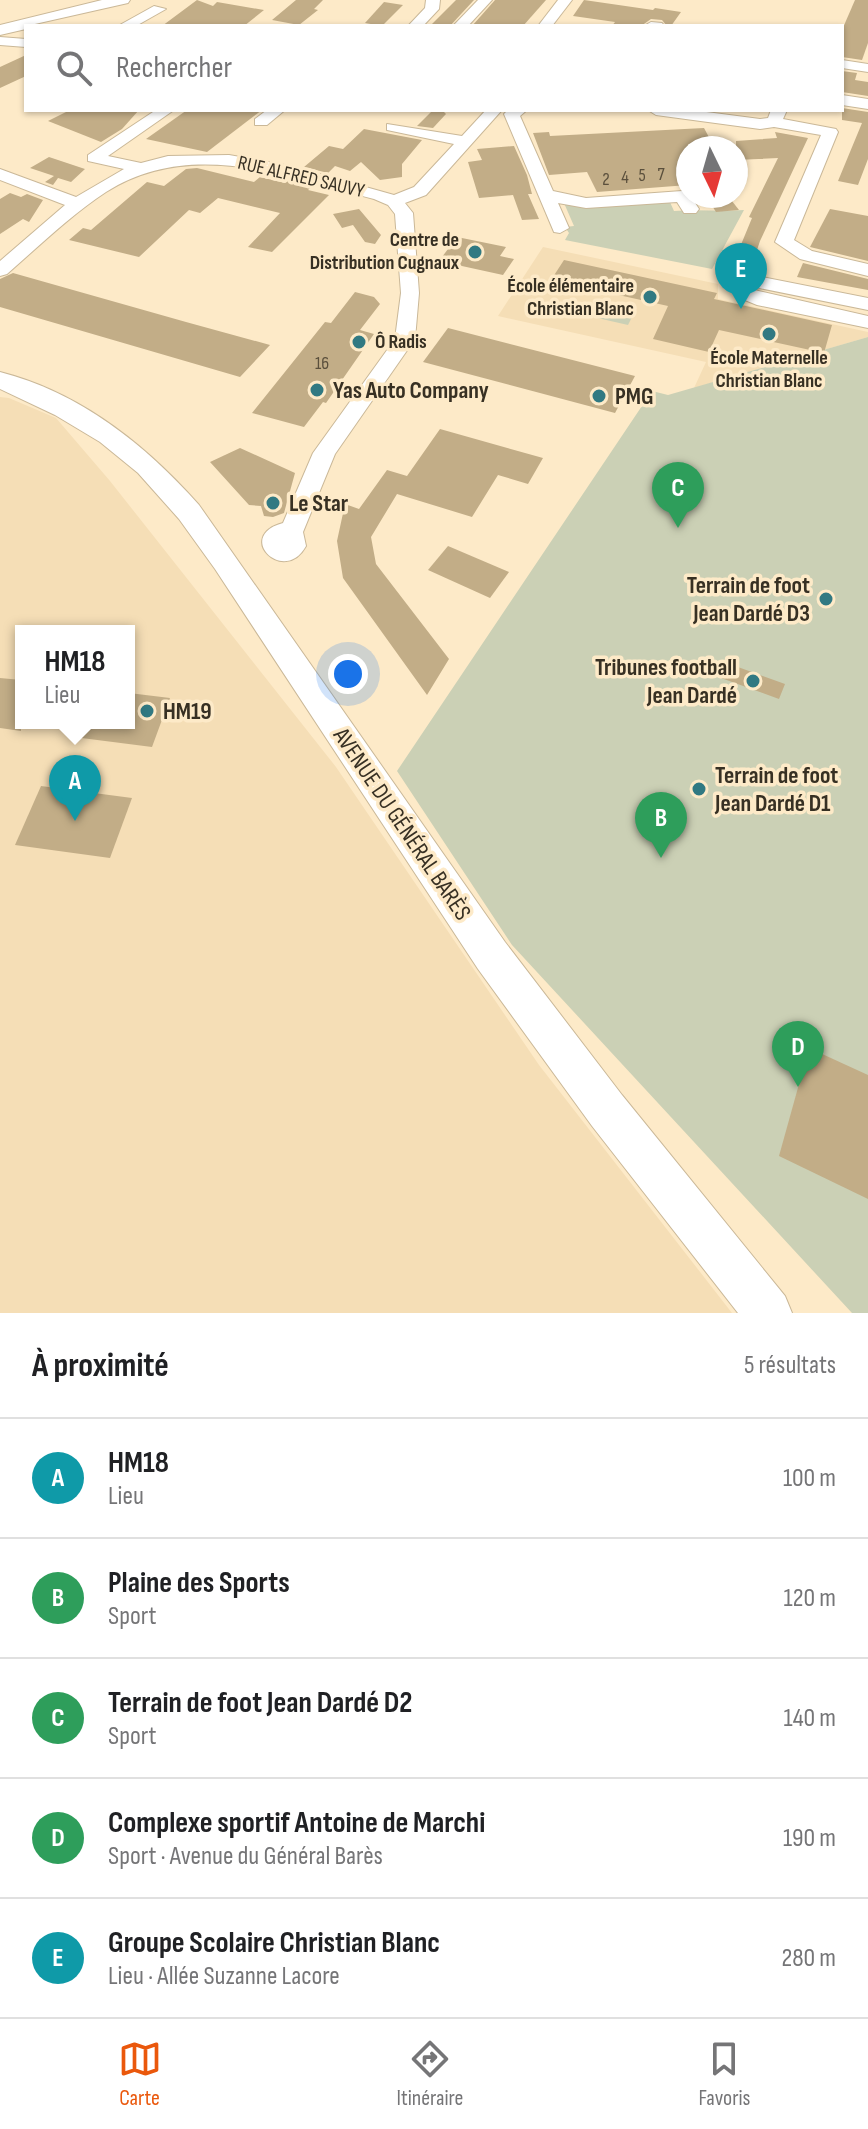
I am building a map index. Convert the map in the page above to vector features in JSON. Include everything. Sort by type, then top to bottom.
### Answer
[{"type":"main road","points":[[50,24],[122,0]]},
{"type":"main road","name":"AVENUE DU GÉNÉRAL BARÈS","points":[[0,380],[55,403],[104,431],[174,493],[217,549],[430,868],[535,1017],[659,1180],[768,1313]]},
{"type":"street","points":[[417,24],[432,9],[433,0]]},
{"type":"street","points":[[462,24],[485,0]]},
{"type":"street","points":[[547,24],[565,0]]},
{"type":"street","points":[[129,24],[159,9]]},
{"type":"street","points":[[844,64],[868,68]]},
{"type":"street","points":[[844,100],[868,104]]},
{"type":"street","points":[[140,168],[94,158],[163,112]]},
{"type":"street","points":[[261,122],[274,112]]},
{"type":"street","name":"RUE ALFRED SAUVY","points":[[394,201],[420,191],[492,112]]},
{"type":"street","points":[[516,112],[512,114],[560,228]]},
{"type":"street","points":[[671,112],[760,124],[777,116],[830,132],[784,242],[806,255],[868,270]]},
{"type":"street","points":[[393,127],[465,141]]},
{"type":"street","name":"RUE ALFRED SAUVY","points":[[0,270],[110,183],[140,168],[203,158],[240,161],[394,201],[404,213],[410,293],[405,339],[324,453],[290,534]]},
{"type":"street","points":[[0,174],[80,205]]},
{"type":"street","points":[[545,195],[586,203],[682,196],[690,209]]},
{"type":"street","points":[[868,304],[802,300],[868,322]]},
{"type":"shaded area","points":[[543,247],[718,284],[718,299],[868,332],[868,337],[694,388],[706,362],[498,316]]},
{"type":"shaded area","points":[[0,397],[56,418],[110,481],[336,767],[539,1065],[732,1313],[0,1313]]},
{"type":"green space","points":[[669,200],[674,211],[744,210],[712,269],[565,240],[569,233],[565,227],[574,226],[564,203]]},
{"type":"green space","points":[[587,303],[634,313],[628,325],[580,314]]},
{"type":"green space","points":[[868,337],[868,1313],[852,1313],[512,945],[397,771],[652,391],[668,395]]},
{"type":"building","points":[[197,0],[213,6],[217,2],[264,10],[246,24],[165,24]]},
{"type":"building","points":[[296,0],[323,0],[314,9],[318,10],[300,24],[272,20]]},
{"type":"building","points":[[456,0],[474,0],[452,24],[432,24]]},
{"type":"building","points":[[495,0],[546,0],[525,24],[474,24]]},
{"type":"building","points":[[584,0],[681,12],[672,24],[651,19],[644,24],[614,24],[615,22],[573,16]]},
{"type":"building","points":[[855,0],[868,0],[868,43],[862,60],[844,57],[844,25]]},
{"type":"building","points":[[384,2],[403,5],[384,24],[365,23]]},
{"type":"building","points":[[24,56],[24,77],[0,88],[0,67]]},
{"type":"building","points":[[844,71],[857,73],[855,80],[868,82],[868,96],[844,92]]},
{"type":"building","points":[[844,108],[868,112],[868,159],[858,185],[838,181],[862,123],[842,120]]},
{"type":"building","points":[[66,112],[137,112],[122,129],[101,142],[48,121]]},
{"type":"building","points":[[184,112],[259,112],[207,152],[146,139]]},
{"type":"building","points":[[431,112],[446,114],[433,128],[417,126]]},
{"type":"building","points":[[704,128],[708,136],[676,136],[676,186],[597,192],[587,172],[549,175],[533,133],[549,132],[550,136]]},
{"type":"building","points":[[364,129],[422,140],[402,164],[402,177],[380,180],[361,162],[350,171],[335,166],[328,173],[304,167],[329,146],[343,149]]},
{"type":"building","points":[[775,132],[808,138],[760,241],[751,268],[733,264],[752,218],[749,217],[778,158],[748,159],[748,140],[777,138]]},
{"type":"building","points":[[514,146],[527,175],[532,194],[528,194],[539,219],[522,220],[513,195],[479,198],[468,162],[482,160],[477,149]]},
{"type":"building","points":[[49,157],[85,169],[71,182],[58,178],[53,185],[45,182],[54,176],[30,168]]},
{"type":"building","points":[[197,168],[254,182],[260,177],[285,183],[289,180],[313,185],[308,190],[329,195],[272,252],[248,247],[280,213],[218,198],[200,213],[189,210],[139,257],[69,240],[83,228],[91,230],[147,182],[164,186],[186,169]]},
{"type":"building","points":[[10,193],[21,197],[27,194],[43,200],[29,222],[23,219],[0,234],[0,199]]},
{"type":"building","points":[[714,208],[739,210],[716,212]]},
{"type":"building","points":[[359,209],[381,235],[375,244],[365,242],[353,225],[342,228],[333,214]]},
{"type":"building","points":[[830,209],[868,216],[868,261],[810,247]]},
{"type":"building","name":"Centre de Distribution Cugnaux","points":[[457,237],[506,247],[500,256],[514,259],[503,275],[439,261]]},
{"type":"building","points":[[564,260],[717,293],[714,299],[832,325],[824,353],[719,330],[709,352],[653,339],[668,306],[551,280]]},
{"type":"building","points":[[803,263],[868,279],[868,290],[797,277]]},
{"type":"building","points":[[13,273],[270,345],[240,377],[0,307],[0,279]]},
{"type":"building","points":[[355,292],[374,297],[380,304],[360,330],[374,334],[326,403],[323,402],[304,427],[252,413],[325,322],[331,323]]},
{"type":"building","points":[[448,328],[635,376],[615,413],[423,362]]},
{"type":"building","points":[[440,429],[543,458],[528,484],[498,475],[472,517],[397,494],[371,537],[376,564],[449,659],[427,695],[343,578],[337,541],[345,504],[359,509],[387,470],[407,476]]},
{"type":"building","points":[[240,448],[295,473],[284,513],[264,516],[261,506],[249,505],[210,462]]},
{"type":"building","points":[[448,546],[509,572],[490,598],[428,570]]},
{"type":"building","name":"Tribunes football Jean Dardé","points":[[727,663],[785,684],[779,699],[721,678]]},
{"type":"building","points":[[0,678],[15,679],[15,729],[21,731],[0,728]]},
{"type":"building","name":"HM19","points":[[135,694],[170,698],[152,747],[66,736],[69,729],[135,729]]},
{"type":"building","points":[[41,786],[132,798],[110,858],[15,845]]},
{"type":"building","points":[[809,1048],[868,1075],[868,1199],[779,1156]]},
{"type":"place","name":"Centre de Distribution Cugnaux","points":[[475,252]]},
{"type":"place","name":"École élémentaire Christian Blanc","points":[[650,297]]},
{"type":"place","name":"Groupe Scolaire Christian Blanc","points":[[741,309]]},
{"type":"place","name":"École Maternelle Christian Blanc","points":[[769,334]]},
{"type":"place","name":"Ô Radis","points":[[359,342]]},
{"type":"place","name":"Yas Auto Company","points":[[317,390]]},
{"type":"place","name":"PMG","points":[[599,396]]},
{"type":"place","name":"Le Star","points":[[273,503]]},
{"type":"place","name":"Terrain de foot Jean Dardé D2","points":[[678,528]]},
{"type":"place","name":"Terrain de foot Jean Dardé D3","points":[[826,599]]},
{"type":"place","name":"Tribunes football Jean Dardé","points":[[753,681]]},
{"type":"place","name":"HM19","points":[[147,711]]},
{"type":"place","name":"Terrain de foot Jean Dardé D1","points":[[699,789]]},
{"type":"place","name":"HM18","points":[[75,821]]},
{"type":"place","name":"Plaine des Sports","points":[[661,858]]},
{"type":"place","name":"Complexe sportif Antoine de Marchi","points":[[798,1087]]}]
